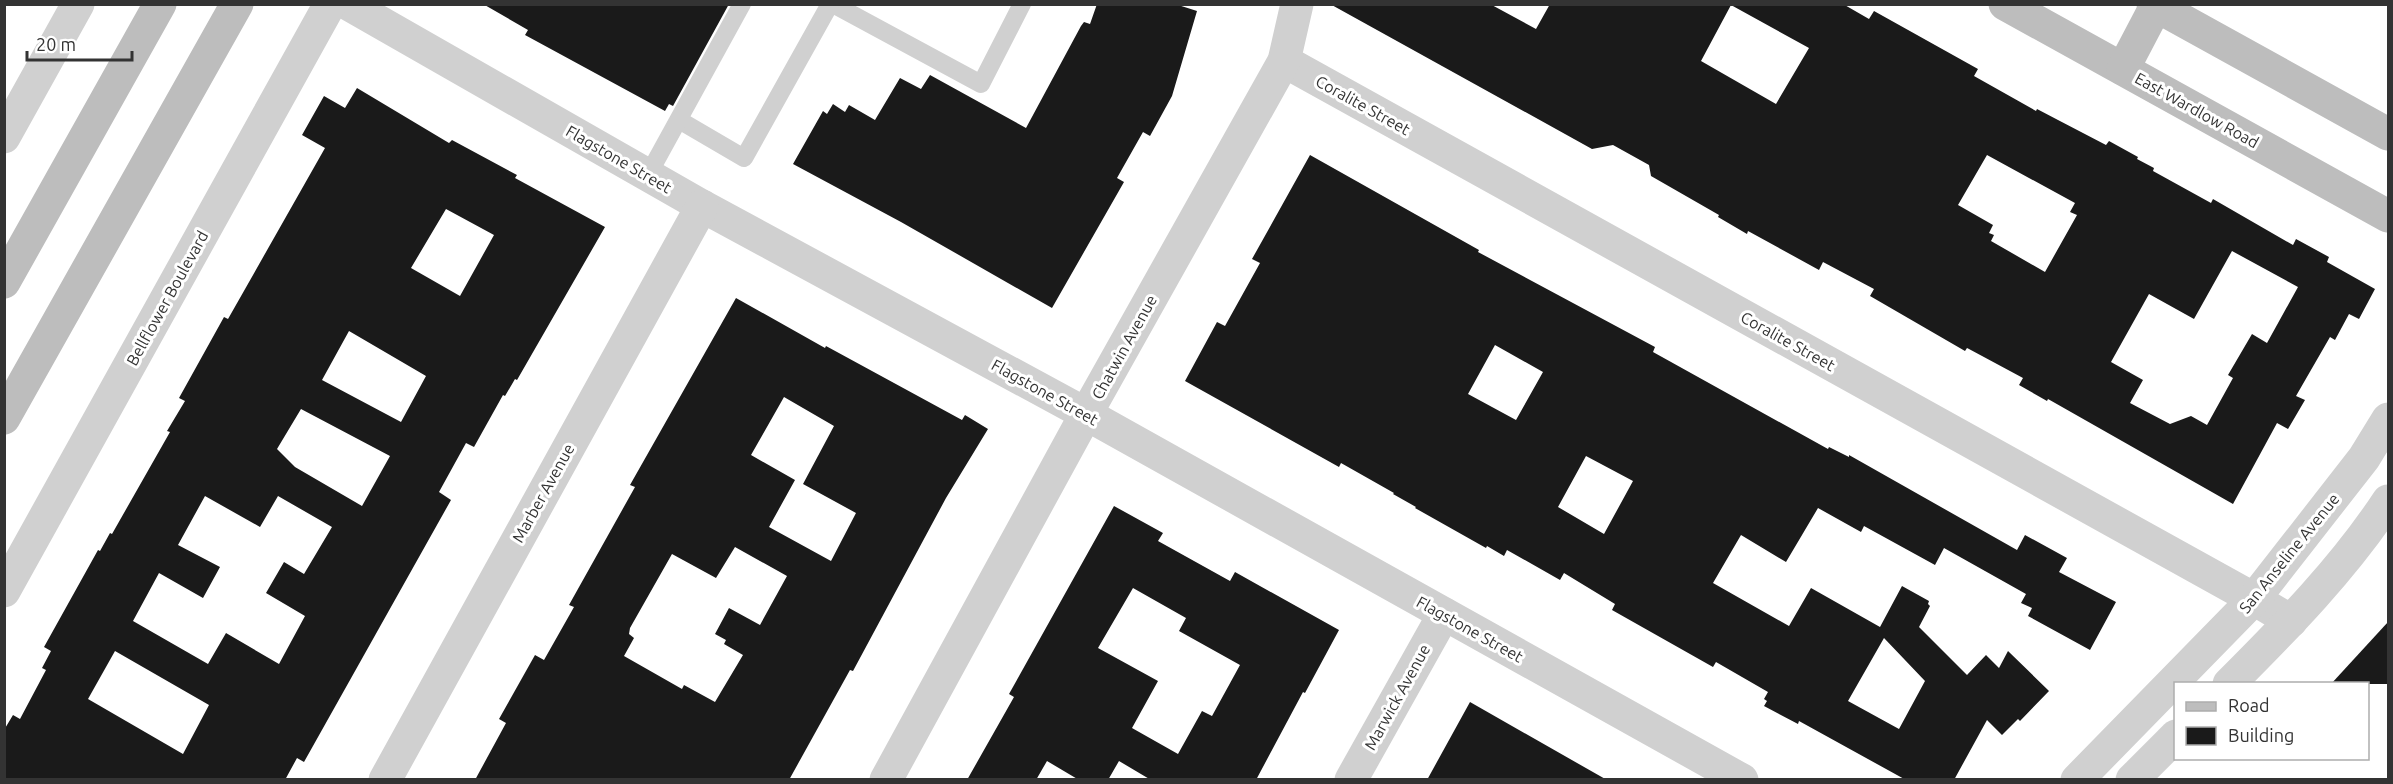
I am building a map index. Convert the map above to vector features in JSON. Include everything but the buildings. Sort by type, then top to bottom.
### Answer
[{"type":"main road","points":[[4,282],[160,4]]},
{"type":"main road","points":[[4,418],[237,4]]},
{"type":"main road","name":"East Wardlow Road","points":[[2005,4],[2388,216]]},
{"type":"main road","points":[[2123,69],[2155,5],[2388,134]]},
{"type":"street","points":[[4,137],[78,4]]},
{"type":"street","name":"Bellflower Boulevard","points":[[4,591],[330,4]]},
{"type":"street","name":"Flagstone Street","points":[[348,4],[648,176],[1086,414],[1742,780]]},
{"type":"street","name":"Chatwin Avenue","points":[[886,780],[1086,414],[1284,61],[1297,4]]},
{"type":"street","name":"Coralite Street","points":[[1284,61],[2291,621]]},
{"type":"street","name":"Marber Avenue","points":[[385,780],[702,206]]},
{"type":"street","name":"San Anseline Avenue","points":[[2077,780],[2254,599],[2364,458],[2388,419]]},
{"type":"street","points":[[2231,682],[2291,621],[2373,524],[2388,501]]},
{"type":"street","name":"Marwick Avenue","points":[[1351,780],[1444,614]]},
{"type":"street","points":[[2132,780],[2174,737]]},
{"type":"lane","points":[[648,176],[742,4]]},
{"type":"lane","points":[[679,120],[744,158],[832,4],[981,84],[1018,6]]}]
